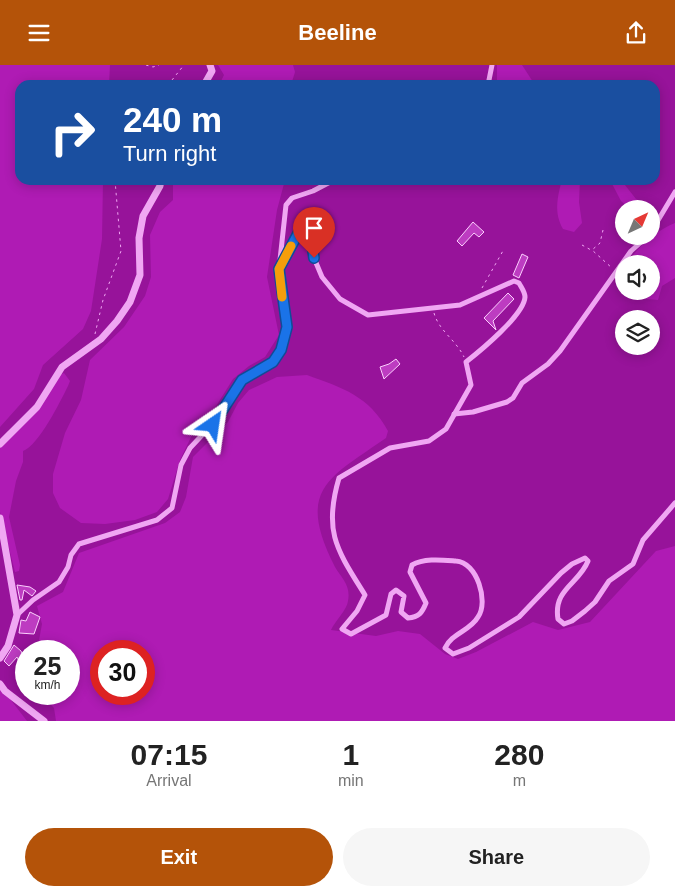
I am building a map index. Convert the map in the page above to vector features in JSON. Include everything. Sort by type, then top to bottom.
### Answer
[{"type":"street","points":[[207,80],[212,71],[210,65]]},
{"type":"street","points":[[489,80],[492,65]]},
{"type":"street","points":[[0,444],[37,407],[62,367],[101,339],[118,321],[130,302],[140,275],[139,238],[142,215],[160,185]]},
{"type":"street","points":[[17,615],[33,600],[59,582],[68,567],[71,555],[79,544],[157,520],[172,507],[181,465],[190,448],[220,416],[242,380],[273,362],[281,350],[287,327],[279,269],[284,212],[292,198],[324,185]]},
{"type":"street","points":[[660,217],[675,192]]},
{"type":"street","points":[[279,269],[302,226],[306,226],[310,231],[314,258],[322,277],[340,299],[356,310],[368,315],[460,305],[510,283],[518,283],[525,296],[524,302],[499,334],[466,362],[471,385],[446,429],[429,441],[390,448],[339,478],[333,498],[331,525],[337,549],[365,595],[357,611],[342,629],[346,633],[351,634],[386,615],[391,594],[396,590],[404,596],[401,612],[408,618],[416,618],[422,612],[426,603],[410,572],[412,565],[420,560],[458,561],[467,564],[475,574],[483,606],[478,617],[470,626],[448,642],[445,648],[453,654],[468,648],[520,617],[562,573],[572,564],[585,558],[588,561],[586,565],[567,585],[556,610],[558,619],[564,624],[572,621],[595,602],[609,581],[633,564],[644,540],[675,503]]},
{"type":"street","points":[[628,255],[638,245]]},
{"type":"street","points":[[454,414],[494,406],[513,397],[522,383],[548,364],[560,351],[615,275]]},
{"type":"street","points":[[0,518],[17,615],[8,646],[0,658]]},
{"type":"street","points":[[0,684],[5,691],[44,721]]},
{"type":"path","points":[[146,65],[153,67],[159,65]]},
{"type":"path","points":[[172,80],[184,65]]},
{"type":"path","points":[[94,336],[98,329],[103,300],[121,251],[115,185]]},
{"type":"path","points":[[603,230],[600,243],[592,250],[615,270]]},
{"type":"path","points":[[582,245],[591,250]]},
{"type":"path","points":[[479,291],[486,283],[504,249]]},
{"type":"path","points":[[432,308],[437,323],[460,347],[466,362]]},
{"type":"shaded area","points":[[0,65],[110,65],[109,80],[15,80],[15,185],[103,185],[102,239],[91,311],[83,329],[43,365],[34,389],[0,427]]},
{"type":"shaded area","points":[[218,65],[293,65],[295,72],[293,80],[222,80],[224,75]]},
{"type":"shaded area","points":[[497,65],[522,65],[532,80],[497,80]]},
{"type":"shaded area","points":[[173,185],[284,185],[277,210],[267,277],[279,335],[265,357],[249,366],[233,379],[203,427],[192,435],[180,460],[168,499],[157,512],[135,520],[105,524],[81,523],[60,508],[53,493],[53,474],[65,433],[81,400],[90,360],[124,327],[145,296],[151,277],[150,235],[160,212],[173,200]]},
{"type":"shaded area","points":[[561,185],[580,185],[579,202],[582,223],[574,232],[563,229],[560,223],[557,211]]},
{"type":"shaded area","points":[[613,185],[625,185],[638,200],[620,200]]},
{"type":"shaded area","points":[[675,223],[675,278],[662,286],[660,293],[660,255],[633,255],[643,245],[660,245],[661,230]]},
{"type":"shaded area","points":[[64,373],[70,381],[60,402],[36,441],[23,451],[23,462],[16,481],[9,517],[20,565],[19,571],[15,572],[0,512],[0,446],[59,375]]},
{"type":"shaded area","points":[[307,375],[343,389],[364,401],[381,419],[388,431],[386,438],[334,477],[324,489],[318,503],[318,520],[324,541],[349,595],[343,612],[331,630],[376,636],[398,631],[420,634],[445,654],[458,659],[476,652],[533,622],[558,630],[590,622],[656,551],[675,546],[675,721],[56,721],[54,708],[51,705],[80,705],[80,640],[39,640],[42,624],[37,606],[63,592],[79,553],[165,523],[180,512],[186,497],[193,457],[228,422],[238,403],[249,390],[277,377]]},
{"type":"shaded area","points":[[0,686],[27,721],[0,721]]},
{"type":"building","points":[[473,222],[484,232],[479,237],[474,233],[462,246],[457,241]]},
{"type":"building","points":[[522,254],[528,257],[519,278],[513,275]]},
{"type":"building","points":[[508,293],[514,299],[493,321],[496,330],[484,318]]},
{"type":"building","points":[[396,359],[400,364],[384,379],[380,367]]},
{"type":"building","points":[[17,585],[30,587],[36,591],[32,596],[24,590],[22,600],[20,600]]},
{"type":"building","points":[[30,612],[40,617],[34,634],[19,633],[21,620],[26,621]]},
{"type":"building","points":[[14,645],[15,659],[9,666],[4,661]]},
{"type":"slow traffic","points":[[282,297],[279,269],[291,246]]},
{"type":"route","points":[[213,425],[242,380],[273,362],[281,350],[287,327],[279,269],[302,226],[306,226],[310,231],[314,258]]}]
